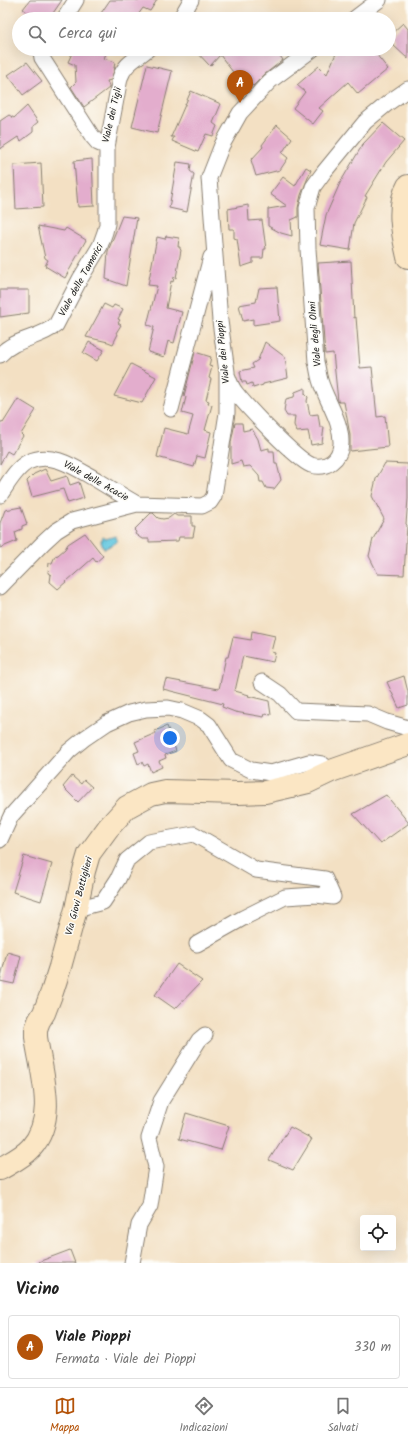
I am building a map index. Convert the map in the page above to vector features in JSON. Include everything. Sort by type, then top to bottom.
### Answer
[{"type":"street","points":[[68,12],[76,0]]},
{"type":"street","points":[[184,12],[191,0]]},
{"type":"street","points":[[363,12],[379,0]]},
{"type":"street","name":"Viale dei Tigli","points":[[42,56],[86,127],[98,143],[107,147],[123,70],[127,64],[138,56]]},
{"type":"street","name":"Viale dei Pioppi","points":[[0,587],[47,539],[56,531],[72,521],[137,504],[202,506],[210,502],[214,496],[227,413],[227,372],[220,321],[209,178],[222,145],[240,113],[270,81],[304,56]]},
{"type":"street","name":"Viale degli Olmi","points":[[227,372],[230,383],[235,392],[295,454],[312,465],[328,465],[334,460],[339,453],[341,436],[320,380],[316,362],[308,249],[308,208],[313,187],[365,122],[388,103],[408,90]]},
{"type":"street","name":"Viale delle Tamerici","points":[[0,355],[14,344],[50,330],[56,325],[80,279],[100,246],[103,240],[106,224],[107,147]]},
{"type":"street","points":[[408,186],[404,192],[401,214],[403,236],[408,257]]},
{"type":"street","points":[[171,409],[214,246]]},
{"type":"street","name":"Viale delle Acacie","points":[[0,495],[22,466],[38,458],[48,458],[68,464],[137,504]]},
{"type":"street","points":[[262,682],[280,694],[296,711],[368,714],[387,722],[408,728]]},
{"type":"street","points":[[0,840],[11,816],[69,751],[107,723],[129,713],[146,709],[168,708],[182,711],[201,719],[209,725],[231,760],[250,770],[271,773],[309,762],[322,764],[331,771]]},
{"type":"street","name":"Via Giovi Bottiglieri","points":[[0,1169],[9,1160],[29,1149],[37,1139],[43,1127],[46,1110],[45,1090],[36,1030],[52,992],[76,909],[84,871],[90,854],[116,817],[138,800],[165,790],[238,793],[265,792],[308,782],[331,771],[408,744]]},
{"type":"street","points":[[76,909],[103,902],[118,879],[127,860],[149,842],[194,834],[256,870],[325,879],[333,897],[316,895],[285,897],[243,918],[197,944]]},
{"type":"street","points":[[132,1263],[139,1225],[150,1206],[156,1167],[149,1138],[161,1101],[200,1040],[205,1035]]},
{"type":"water","points":[[115,536],[117,542],[104,549],[101,541],[102,537],[106,539]]},
{"type":"building","points":[[30,0],[62,0],[54,12],[27,12],[23,9]]},
{"type":"building","points":[[110,0],[157,0],[150,11],[143,8],[140,12],[102,12]]},
{"type":"building","points":[[403,23],[408,29],[408,59],[396,48],[396,29]]},
{"type":"building","points":[[71,56],[105,56],[104,58],[115,62],[115,68],[111,80],[107,81],[109,88],[84,107],[71,87],[76,82],[75,65],[68,62]]},
{"type":"building","points":[[201,56],[219,56],[210,66]]},
{"type":"building","points":[[221,56],[280,56],[283,60],[265,74],[253,86],[250,84],[245,88]]},
{"type":"building","points":[[335,56],[378,56],[388,69],[358,94],[348,82],[319,108],[323,111],[313,124],[293,108],[305,92],[297,85],[319,66],[327,74]]},
{"type":"building","points":[[27,62],[42,81],[23,95],[8,75]]},
{"type":"building","points":[[147,65],[172,71],[157,133],[132,127]]},
{"type":"building","points":[[191,91],[221,104],[213,123],[217,126],[213,136],[206,134],[198,152],[172,141],[174,137],[171,137]]},
{"type":"building","points":[[27,106],[38,122],[33,126],[33,132],[21,141],[18,137],[0,149],[0,121],[9,115],[14,118]]},
{"type":"building","points":[[383,123],[404,141],[386,162],[365,196],[367,197],[354,223],[350,250],[320,245],[326,215],[340,183],[363,144]]},
{"type":"building","points":[[277,125],[292,138],[282,153],[288,158],[280,170],[256,176],[251,160],[263,147],[262,145]]},
{"type":"building","points":[[92,159],[94,206],[78,207],[74,161]]},
{"type":"building","points":[[177,162],[191,164],[190,171],[194,174],[187,212],[169,208]]},
{"type":"building","points":[[41,163],[43,207],[16,209],[14,165]]},
{"type":"building","points":[[306,167],[311,170],[301,195],[298,208],[298,217],[291,220],[292,236],[281,233],[268,226],[268,209],[287,206],[270,194],[283,177],[295,186]]},
{"type":"building","points":[[248,205],[249,221],[262,220],[266,249],[264,249],[263,258],[253,258],[253,263],[241,267],[237,239],[234,238],[234,229],[229,229],[228,209]]},
{"type":"building","points":[[122,216],[137,218],[126,286],[106,279],[108,251]]},
{"type":"building","points":[[38,226],[64,231],[66,228],[86,240],[65,278],[45,266],[48,260],[45,258]]},
{"type":"building","points":[[166,236],[179,238],[178,247],[180,247],[181,250],[176,278],[174,277],[173,282],[171,281],[166,308],[182,312],[174,343],[168,341],[164,357],[148,352],[154,327],[147,325],[157,286],[148,285],[157,237],[165,239]]},
{"type":"building","points":[[351,261],[354,318],[356,317],[360,368],[372,367],[377,417],[385,416],[388,447],[350,451],[350,435],[344,402],[338,401],[333,353],[325,354],[318,263]]},
{"type":"building","points":[[277,287],[280,321],[253,325],[253,319],[243,321],[239,305],[256,302],[259,288]]},
{"type":"building","points":[[0,290],[29,290],[29,313],[0,317]]},
{"type":"building","points":[[104,304],[112,308],[114,305],[123,309],[118,319],[120,320],[118,323],[121,325],[116,333],[118,334],[113,344],[86,337]]},
{"type":"building","points":[[89,342],[104,350],[97,361],[83,353]]},
{"type":"building","points":[[265,342],[285,357],[288,378],[253,388],[252,383],[247,385],[246,382],[242,382],[240,371],[254,368],[252,364],[258,360]]},
{"type":"building","points":[[195,352],[211,357],[209,366],[212,367],[209,378],[211,379],[206,400],[209,401],[208,404],[212,405],[205,430],[211,432],[205,458],[197,456],[194,467],[157,457],[164,428],[188,434],[193,416],[182,413],[186,397],[184,396]]},
{"type":"building","points":[[131,364],[156,377],[142,403],[114,396]]},
{"type":"building","points":[[305,388],[305,394],[308,397],[307,401],[310,415],[318,414],[320,427],[324,427],[322,443],[311,445],[308,431],[297,432],[294,425],[295,416],[287,416],[284,411],[286,399],[294,397],[295,392]]},
{"type":"building","points":[[18,399],[36,410],[21,434],[23,436],[12,454],[7,451],[0,464],[0,421],[3,423]]},
{"type":"building","points":[[235,423],[242,423],[243,431],[252,429],[258,439],[261,450],[269,448],[269,451],[274,451],[275,464],[277,464],[281,480],[274,489],[266,488],[263,482],[260,482],[259,476],[250,466],[243,467],[241,461],[231,464],[231,442]]},
{"type":"building","points":[[385,463],[408,464],[408,499],[404,575],[378,574],[369,556],[373,539],[384,519],[372,496],[376,479]]},
{"type":"building","points":[[45,469],[51,481],[67,476],[70,485],[79,482],[84,498],[68,503],[63,489],[32,497],[27,481],[34,474]]},
{"type":"building","points":[[21,507],[27,524],[22,526],[22,529],[15,532],[17,541],[0,548],[0,523],[5,510]]},
{"type":"building","points":[[151,513],[158,518],[163,519],[169,518],[174,514],[177,516],[192,516],[192,526],[195,526],[193,537],[179,537],[178,541],[149,542],[149,539],[142,539],[135,534],[136,532],[134,530]]},
{"type":"building","points":[[85,533],[103,556],[96,562],[93,558],[58,589],[50,582],[51,575],[48,573],[49,563],[52,563],[55,556],[65,549],[68,544]]},
{"type":"building","points":[[252,631],[275,636],[271,652],[275,653],[273,662],[243,656],[235,691],[269,701],[271,715],[265,714],[264,717],[235,712],[222,707],[223,704],[163,689],[166,679],[219,689],[226,657],[228,657],[233,637],[251,640]]},
{"type":"building","points":[[404,676],[408,692],[408,705],[399,708],[387,682]]},
{"type":"building","points":[[167,726],[176,751],[165,755],[166,758],[159,761],[162,767],[151,772],[148,764],[144,766],[142,762],[138,764],[134,753],[139,751],[135,742],[156,733],[155,731]]},
{"type":"building","points":[[72,776],[81,784],[84,780],[92,787],[78,802],[63,787]]},
{"type":"building","points":[[386,795],[408,822],[408,824],[380,844],[353,814]]},
{"type":"building","points":[[24,856],[52,864],[41,901],[13,892]]},
{"type":"building","points":[[7,952],[21,956],[14,984],[0,981]]},
{"type":"building","points":[[177,964],[202,981],[175,1009],[155,995]]},
{"type":"building","points":[[186,1113],[229,1126],[221,1150],[179,1139]]},
{"type":"building","points":[[290,1127],[312,1139],[293,1170],[269,1160]]},
{"type":"building","points":[[70,1250],[75,1263],[38,1263],[38,1262]]},
{"type":"place","name":"Viale Pioppi","points":[[240,103]]}]
